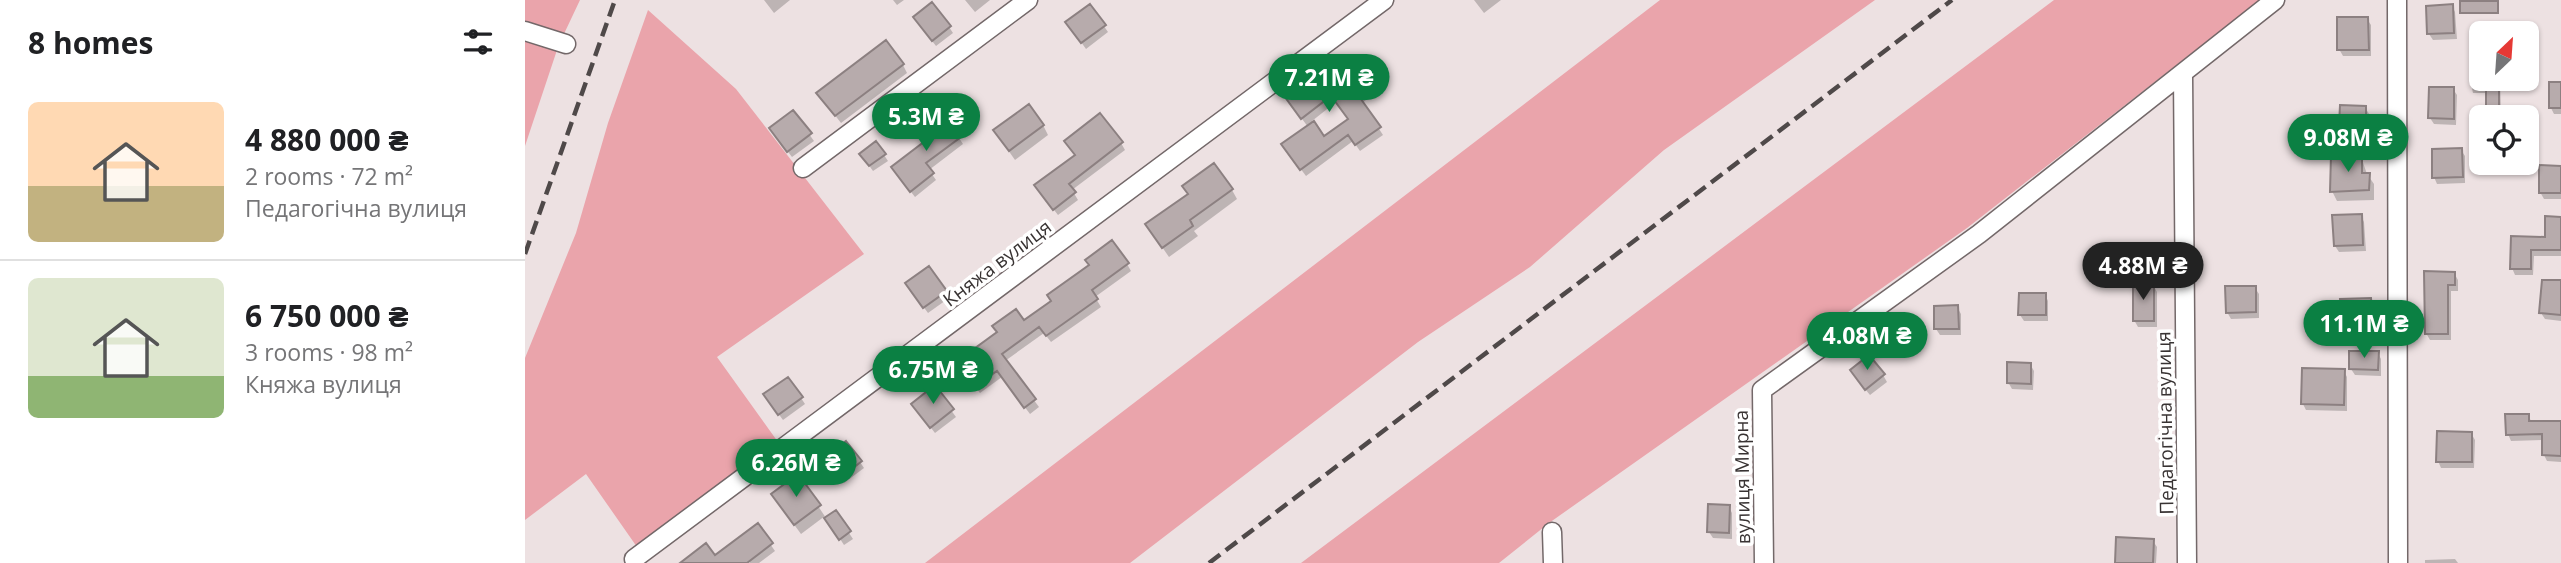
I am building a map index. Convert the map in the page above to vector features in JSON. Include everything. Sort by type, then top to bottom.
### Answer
[{"type":"street","points":[[803,168],[1028,0]]},
{"type":"street","name":"Княжа вулиця","points":[[634,559],[1384,0]]},
{"type":"street","points":[[2182,74],[2275,0]]},
{"type":"street","points":[[2397,0],[2398,563]]},
{"type":"street","points":[[525,31],[566,44]]},
{"type":"street","name":"вулиця Мирна","points":[[1764,563],[1762,390],[1979,234],[2182,74]]},
{"type":"street","name":"Педагогічна вулиця","points":[[2182,74],[2187,563]]},
{"type":"street","points":[[1552,532],[1553,563]]},
{"type":"shaded area","points":[[525,0],[580,0],[563,36],[525,24]]},
{"type":"shaded area","points":[[1660,0],[1875,0],[1664,150],[1530,267],[1418,342],[1130,563],[925,563]]},
{"type":"shaded area","points":[[2054,0],[2260,0],[1967,228],[1549,523],[1499,563],[1301,563]]},
{"type":"shaded area","points":[[648,10],[736,89],[864,254],[717,357],[778,442],[637,547],[586,474],[525,520],[525,358],[576,233],[608,123]]},
{"type":"shaded area","points":[[525,40],[557,50],[525,146]]},
{"type":"building","points":[[2460,1],[2498,1],[2498,13],[2460,13]]},
{"type":"building","points":[[932,2],[951,26],[932,41],[913,17]]},
{"type":"building","points":[[1090,4],[1106,25],[1081,43],[1065,22]]},
{"type":"building","points":[[2453,4],[2454,33],[2427,34],[2426,6]]},
{"type":"building","points":[[2337,17],[2368,17],[2369,50],[2337,50]]},
{"type":"building","points":[[886,40],[904,64],[835,116],[816,93]]},
{"type":"building","points":[[1344,59],[1367,89],[1358,95],[1381,127],[1355,145],[1348,135],[1300,170],[1281,144],[1314,121],[1324,136],[1348,119],[1331,96],[1301,119],[1282,93],[1296,83],[1301,91]]},
{"type":"building","points":[[2549,82],[2561,82],[2561,108],[2549,108]]},
{"type":"building","points":[[2429,87],[2454,87],[2454,119],[2428,118]]},
{"type":"building","points":[[2486,91],[2499,91],[2499,105],[2486,105]]},
{"type":"building","points":[[1029,104],[1044,125],[1009,151],[993,130]]},
{"type":"building","points":[[2340,105],[2366,106],[2366,127],[2339,126]]},
{"type":"building","points":[[793,110],[812,133],[787,152],[769,128]]},
{"type":"building","points":[[1100,113],[1123,142],[1069,184],[1076,192],[1053,210],[1034,185],[1075,155],[1064,141]]},
{"type":"building","points":[[943,114],[961,137],[926,163],[934,173],[910,192],[891,167],[925,141],[919,133]]},
{"type":"building","points":[[876,141],[886,154],[869,166],[859,154]]},
{"type":"building","points":[[2462,148],[2463,177],[2432,178],[2432,149]]},
{"type":"building","points":[[2331,155],[2362,155],[2362,173],[2370,173],[2369,190],[2330,192]]},
{"type":"building","points":[[1214,163],[1233,189],[1190,220],[1193,226],[1162,248],[1145,224],[1188,194],[1182,186]]},
{"type":"building","points":[[2539,165],[2561,166],[2561,193],[2539,193]]},
{"type":"building","points":[[2362,214],[2363,245],[2334,246],[2332,215]]},
{"type":"building","points":[[2545,216],[2561,217],[2561,250],[2531,250],[2531,269],[2510,269],[2511,236],[2545,237]]},
{"type":"building","points":[[1112,240],[1129,263],[1092,290],[1098,299],[1046,336],[1039,327],[1002,354],[1036,399],[1024,408],[997,371],[974,387],[956,362],[997,332],[992,326],[1016,309],[1024,320],[1051,301],[1047,295],[1089,265],[1085,260]]},
{"type":"building","points":[[929,266],[947,291],[923,308],[905,283]]},
{"type":"building","points":[[2424,271],[2455,272],[2455,285],[2448,285],[2448,334],[2425,334]]},
{"type":"building","points":[[2542,280],[2561,280],[2561,315],[2539,313]]},
{"type":"building","points":[[2133,283],[2154,283],[2154,321],[2133,321]]},
{"type":"building","points":[[2225,286],[2256,286],[2256,312],[2226,313]]},
{"type":"building","points":[[2019,293],[2046,293],[2046,315],[2018,315]]},
{"type":"building","points":[[2371,298],[2373,325],[2342,326],[2340,299]]},
{"type":"building","points":[[1958,305],[1959,329],[1934,329],[1934,306]]},
{"type":"building","points":[[2349,351],[2379,351],[2378,370],[2349,369]]},
{"type":"building","points":[[1869,355],[1885,374],[1865,390],[1850,370]]},
{"type":"building","points":[[2007,362],[2031,363],[2031,384],[2007,383]]},
{"type":"building","points":[[2302,368],[2345,369],[2344,405],[2301,404]]},
{"type":"building","points":[[788,377],[803,397],[778,415],[763,394]]},
{"type":"building","points":[[935,385],[954,409],[930,428],[911,404]]},
{"type":"building","points":[[2505,414],[2529,414],[2529,421],[2561,421],[2561,456],[2542,455],[2542,434],[2506,435]]},
{"type":"building","points":[[2437,431],[2472,432],[2472,462],[2436,462]]},
{"type":"building","points":[[846,441],[862,461],[840,478],[824,458]]},
{"type":"building","points":[[798,474],[821,505],[794,525],[771,494]]},
{"type":"building","points":[[1708,504],[1730,505],[1729,533],[1707,532]]},
{"type":"building","points":[[836,510],[851,531],[839,540],[824,518]]},
{"type":"building","points":[[758,523],[773,543],[747,563],[680,563],[706,543],[715,555]]},
{"type":"building","points":[[2116,537],[2154,539],[2153,563],[2115,563]]},
{"type":"railway","points":[[525,254],[615,0]]},
{"type":"railway","points":[[1209,563],[1952,0]]}]
